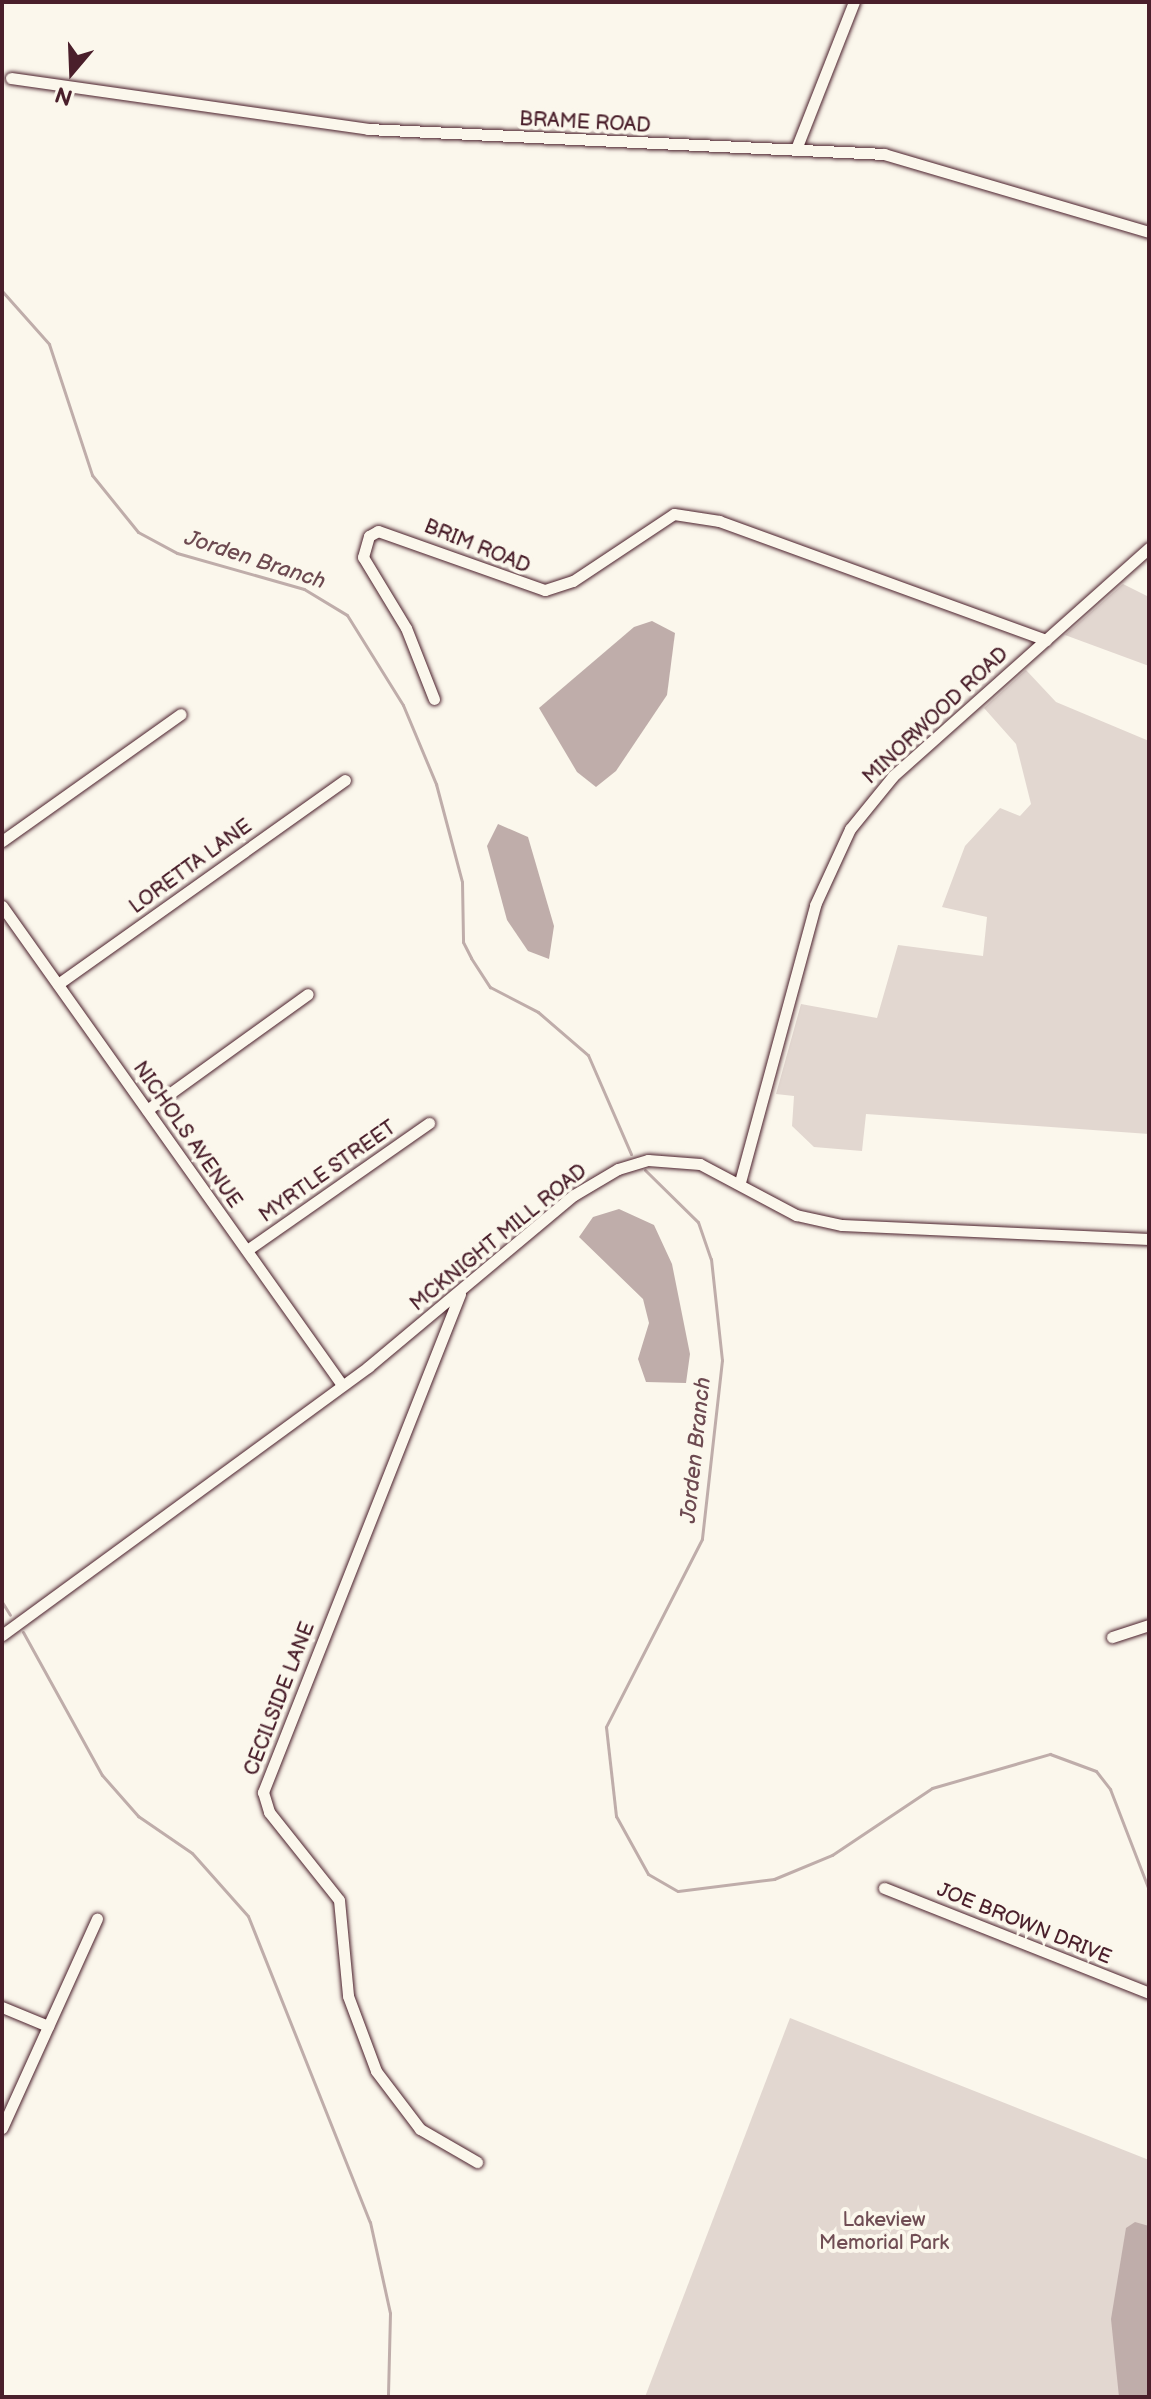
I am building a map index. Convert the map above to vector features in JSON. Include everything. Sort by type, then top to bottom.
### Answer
[{"type":"street","points":[[796,149],[854,2]]},
{"type":"street","name":"BRAME ROAD","points":[[11,78],[368,129],[796,149],[910,159],[1149,232]]},
{"type":"street","name":"BRIM ROAD","points":[[434,699],[406,628],[363,557],[378,531],[545,590],[573,581],[674,514],[689,516],[1046,640]]},
{"type":"street","name":"MINORWOOD ROAD","points":[[740,1182],[811,920],[839,848],[893,776],[1149,548]]},
{"type":"street","points":[[2,841],[181,714]]},
{"type":"street","name":"LORETTA LANE","points":[[58,984],[345,780]]},
{"type":"street","name":"NICHOLS AVENUE","points":[[2,906],[342,1385]]},
{"type":"street","points":[[147,1110],[308,994]]},
{"type":"street","name":"MYRTLE STREET","points":[[247,1250],[429,1123]]},
{"type":"street","name":"MCKNIGHT MILL ROAD","points":[[2,1635],[342,1385],[574,1195],[618,1169],[679,1160],[740,1182],[796,1215],[842,1225],[1149,1239]]},
{"type":"street","name":"CECILSIDE LANE","points":[[461,1290],[263,1792],[269,1812],[339,1900],[348,1996],[376,2071],[420,2129],[477,2162]]},
{"type":"street","points":[[1112,1637],[1149,1625]]},
{"type":"street","name":"JOE BROWN DRIVE","points":[[884,1888],[1149,1993]]},
{"type":"street","points":[[2,2128],[97,1919]]},
{"type":"street","points":[[2,2007],[48,2026]]},
{"type":"green space","points":[[1123,584],[1149,597],[1149,666],[1065,635]]},
{"type":"green space","points":[[1026,670],[1056,702],[1149,741],[1149,1134],[866,1114],[862,1151],[814,1147],[792,1126],[794,1096],[776,1094],[801,1004],[877,1018],[898,945],[983,956],[987,917],[942,907],[965,846],[1000,808],[1020,816],[1031,804],[1016,744],[984,708]]},
{"type":"green space","name":"Lakeview Memorial Park","points":[[790,2018],[1149,2160],[1149,2397],[645,2397]]},
{"type":"shaded area","points":[[652,621],[675,633],[667,695],[616,771],[596,787],[577,772],[539,708],[634,627]]},
{"type":"shaded area","points":[[498,824],[528,837],[554,926],[549,959],[528,951],[507,920],[487,846]]},
{"type":"shaded area","points":[[619,1209],[654,1225],[672,1264],[690,1354],[686,1383],[646,1382],[638,1359],[649,1323],[643,1299],[579,1237],[593,1217]]},
{"type":"shaded area","points":[[1135,2222],[1149,2226],[1149,2397],[1119,2397],[1111,2319],[1126,2228]]},
{"type":"waterway","name":"Jorden Branch","points":[[2,291],[49,344],[92,475],[138,532],[177,553],[304,589],[347,615],[403,705],[436,784],[462,882],[463,942],[471,958],[490,987],[538,1012],[588,1055],[631,1154]]},
{"type":"waterway","name":"Jorden Branch","points":[[645,1170],[698,1222],[711,1259],[722,1360],[702,1539],[606,1727],[616,1816],[648,1874],[678,1891],[774,1879],[832,1855],[932,1788],[1050,1754],[1096,1771],[1110,1789],[1149,1890]]},
{"type":"waterway","points":[[2,1602],[10,1615]]},
{"type":"waterway","points":[[23,1632],[102,1775],[138,1816],[192,1853],[248,1916],[370,2222],[390,2313],[388,2397]]}]
